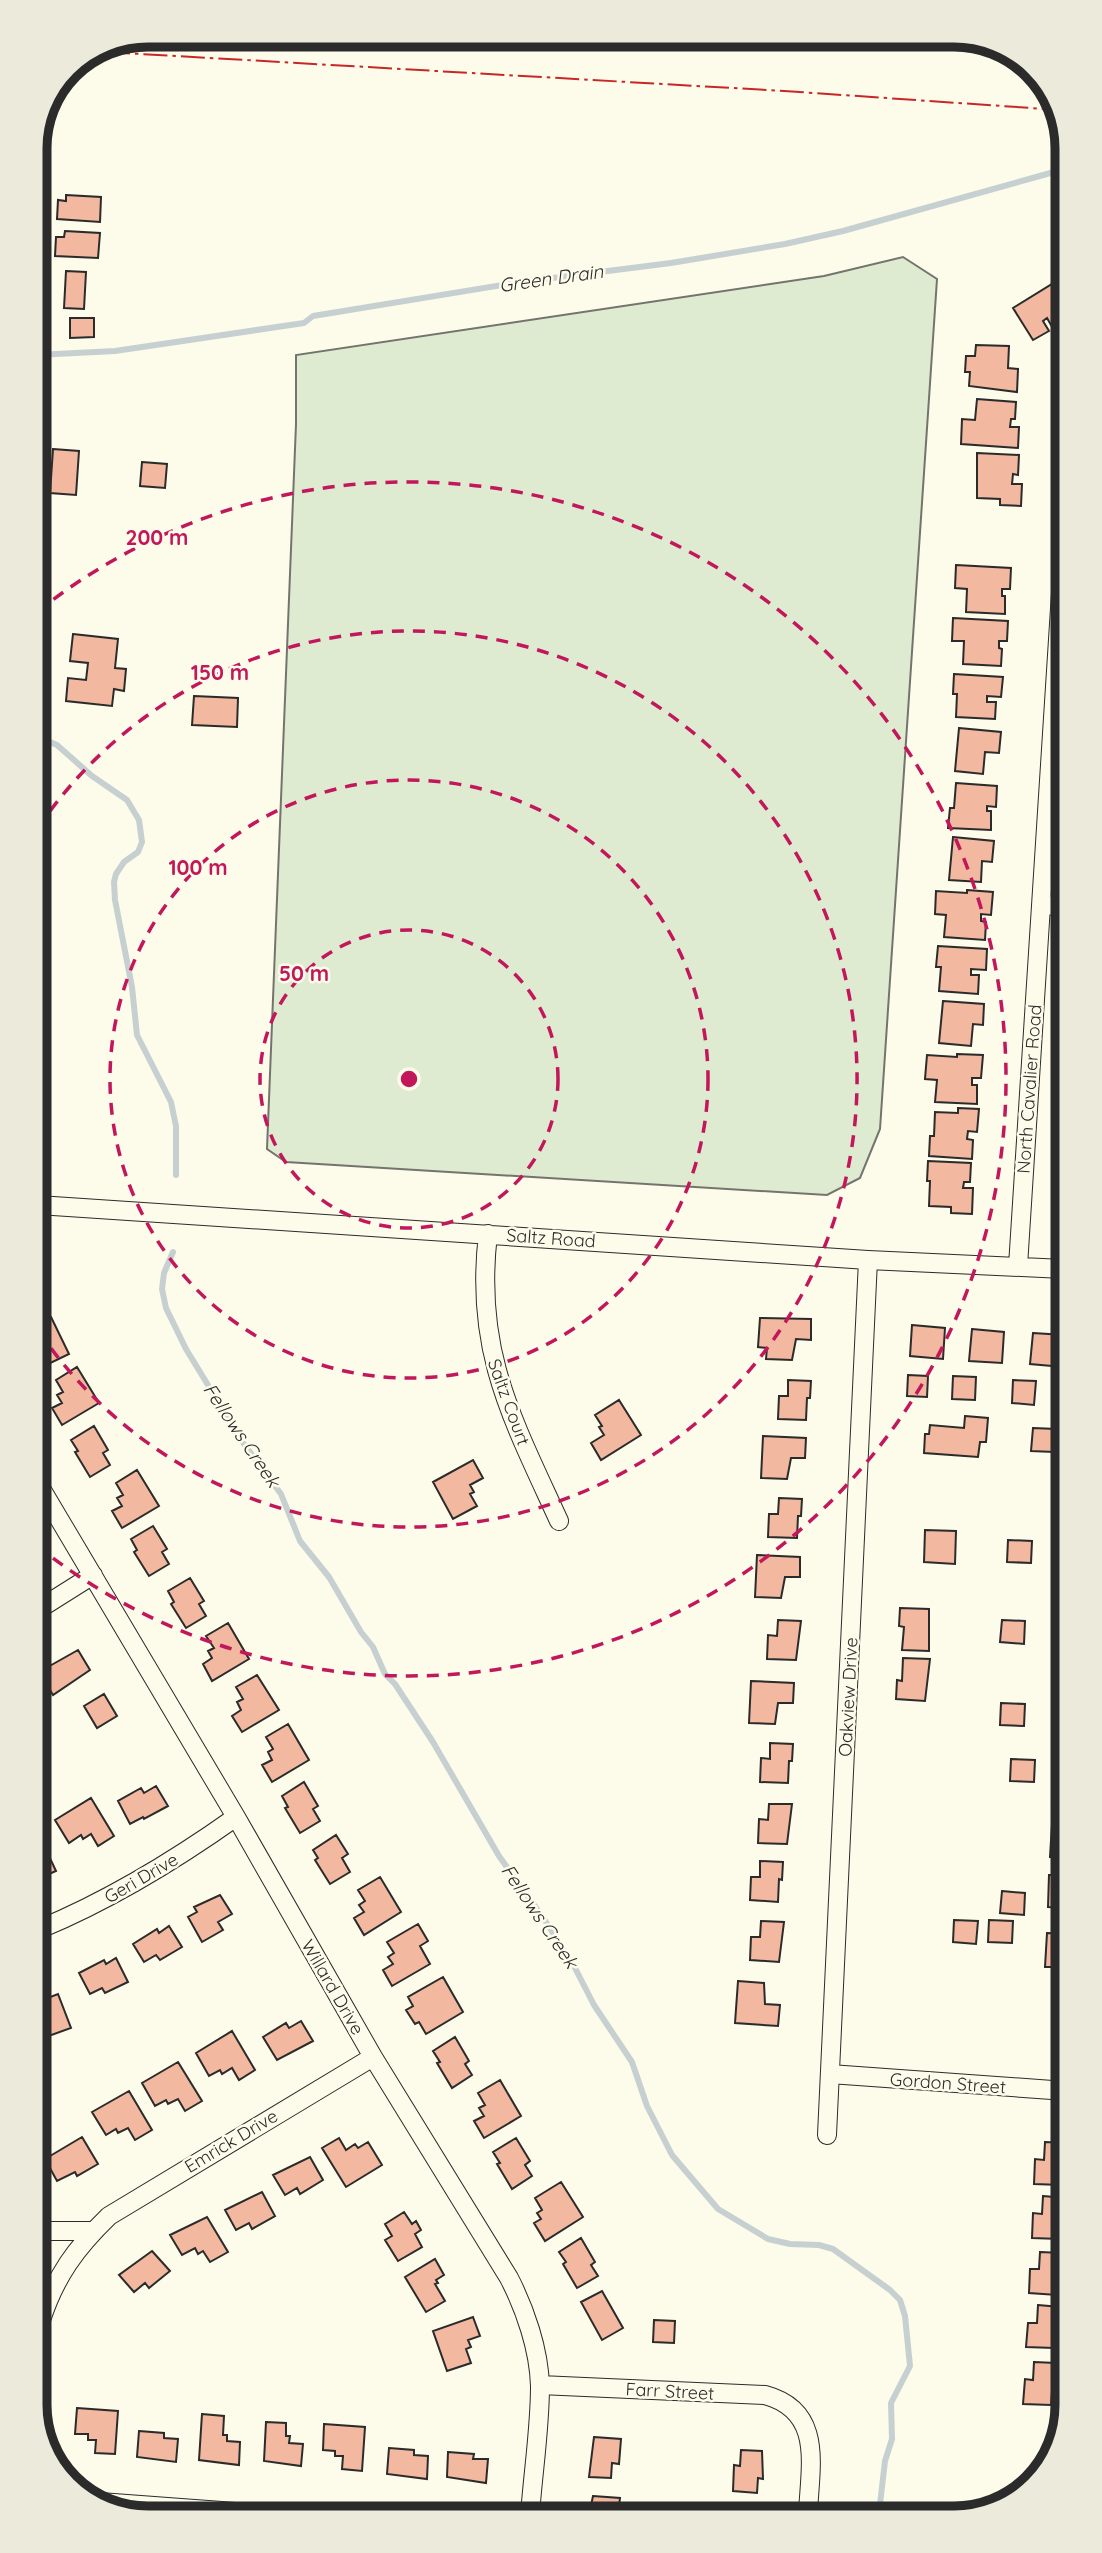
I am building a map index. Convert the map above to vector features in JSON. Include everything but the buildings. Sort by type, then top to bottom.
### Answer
[{"type":"street","name":"North Cavalier Road","points":[[1018,1266],[1055,711]]},
{"type":"street","points":[[1042,905],[1055,906]]},
{"type":"street","name":"Saltz Road","points":[[47,1206],[869,1259],[1055,1268]]},
{"type":"street","name":"Saltz Court","points":[[488,1234],[484,1296],[491,1355],[510,1412],[559,1521]]},
{"type":"street","name":"Oakview Drive","points":[[827,2135],[869,1259]]},
{"type":"street","name":"Willard Drive","points":[[47,1498],[236,1817],[373,2057],[509,2277],[521,2301],[540,2385],[531,2506]]},
{"type":"street","points":[[47,1604],[93,1575]]},
{"type":"street","name":"Geri Drive","points":[[47,1926],[161,1868],[236,1817]]},
{"type":"street","name":"Emrick Drive","points":[[47,2306],[61,2272],[82,2242],[109,2216],[373,2057]]},
{"type":"street","name":"Gordon Street","points":[[830,2074],[1055,2090]]},
{"type":"street","points":[[47,2231],[93,2231]]},
{"type":"street","name":"Farr Street","points":[[540,2385],[765,2395],[779,2399],[796,2411],[807,2429],[810,2443],[808,2506]]},
{"type":"street","points":[[129,2504],[154,2506]]},
{"type":"green space","points":[[903,257],[937,279],[880,1129],[860,1178],[827,1195],[286,1162],[267,1149],[296,424],[296,355],[824,276]]},
{"type":"waterway","name":"Green Drain","points":[[47,354],[115,351],[304,323],[313,316],[521,282],[671,263],[785,244],[843,231],[1055,172]]},
{"type":"waterway","name":"Fellows Creek","points":[[47,742],[57,745],[92,776],[127,800],[139,820],[142,842],[138,852],[124,862],[116,874],[115,900],[132,987],[137,1035],[171,1102],[176,1126],[176,1175]]},
{"type":"waterway","name":"Fellows Creek","points":[[173,1252],[164,1273],[162,1289],[166,1308],[186,1349],[244,1444],[281,1494],[300,1541],[329,1577],[361,1632],[373,1647],[385,1674],[395,1684],[433,1742],[499,1856],[544,1919],[574,1966],[594,2005],[632,2062],[647,2106],[672,2155],[718,2209],[768,2239],[833,2249],[900,2300],[905,2316],[910,2366],[891,2403],[892,2439],[885,2461],[880,2506]]},
{"type":"power","points":[[117,53],[784,91],[1046,109]]}]
